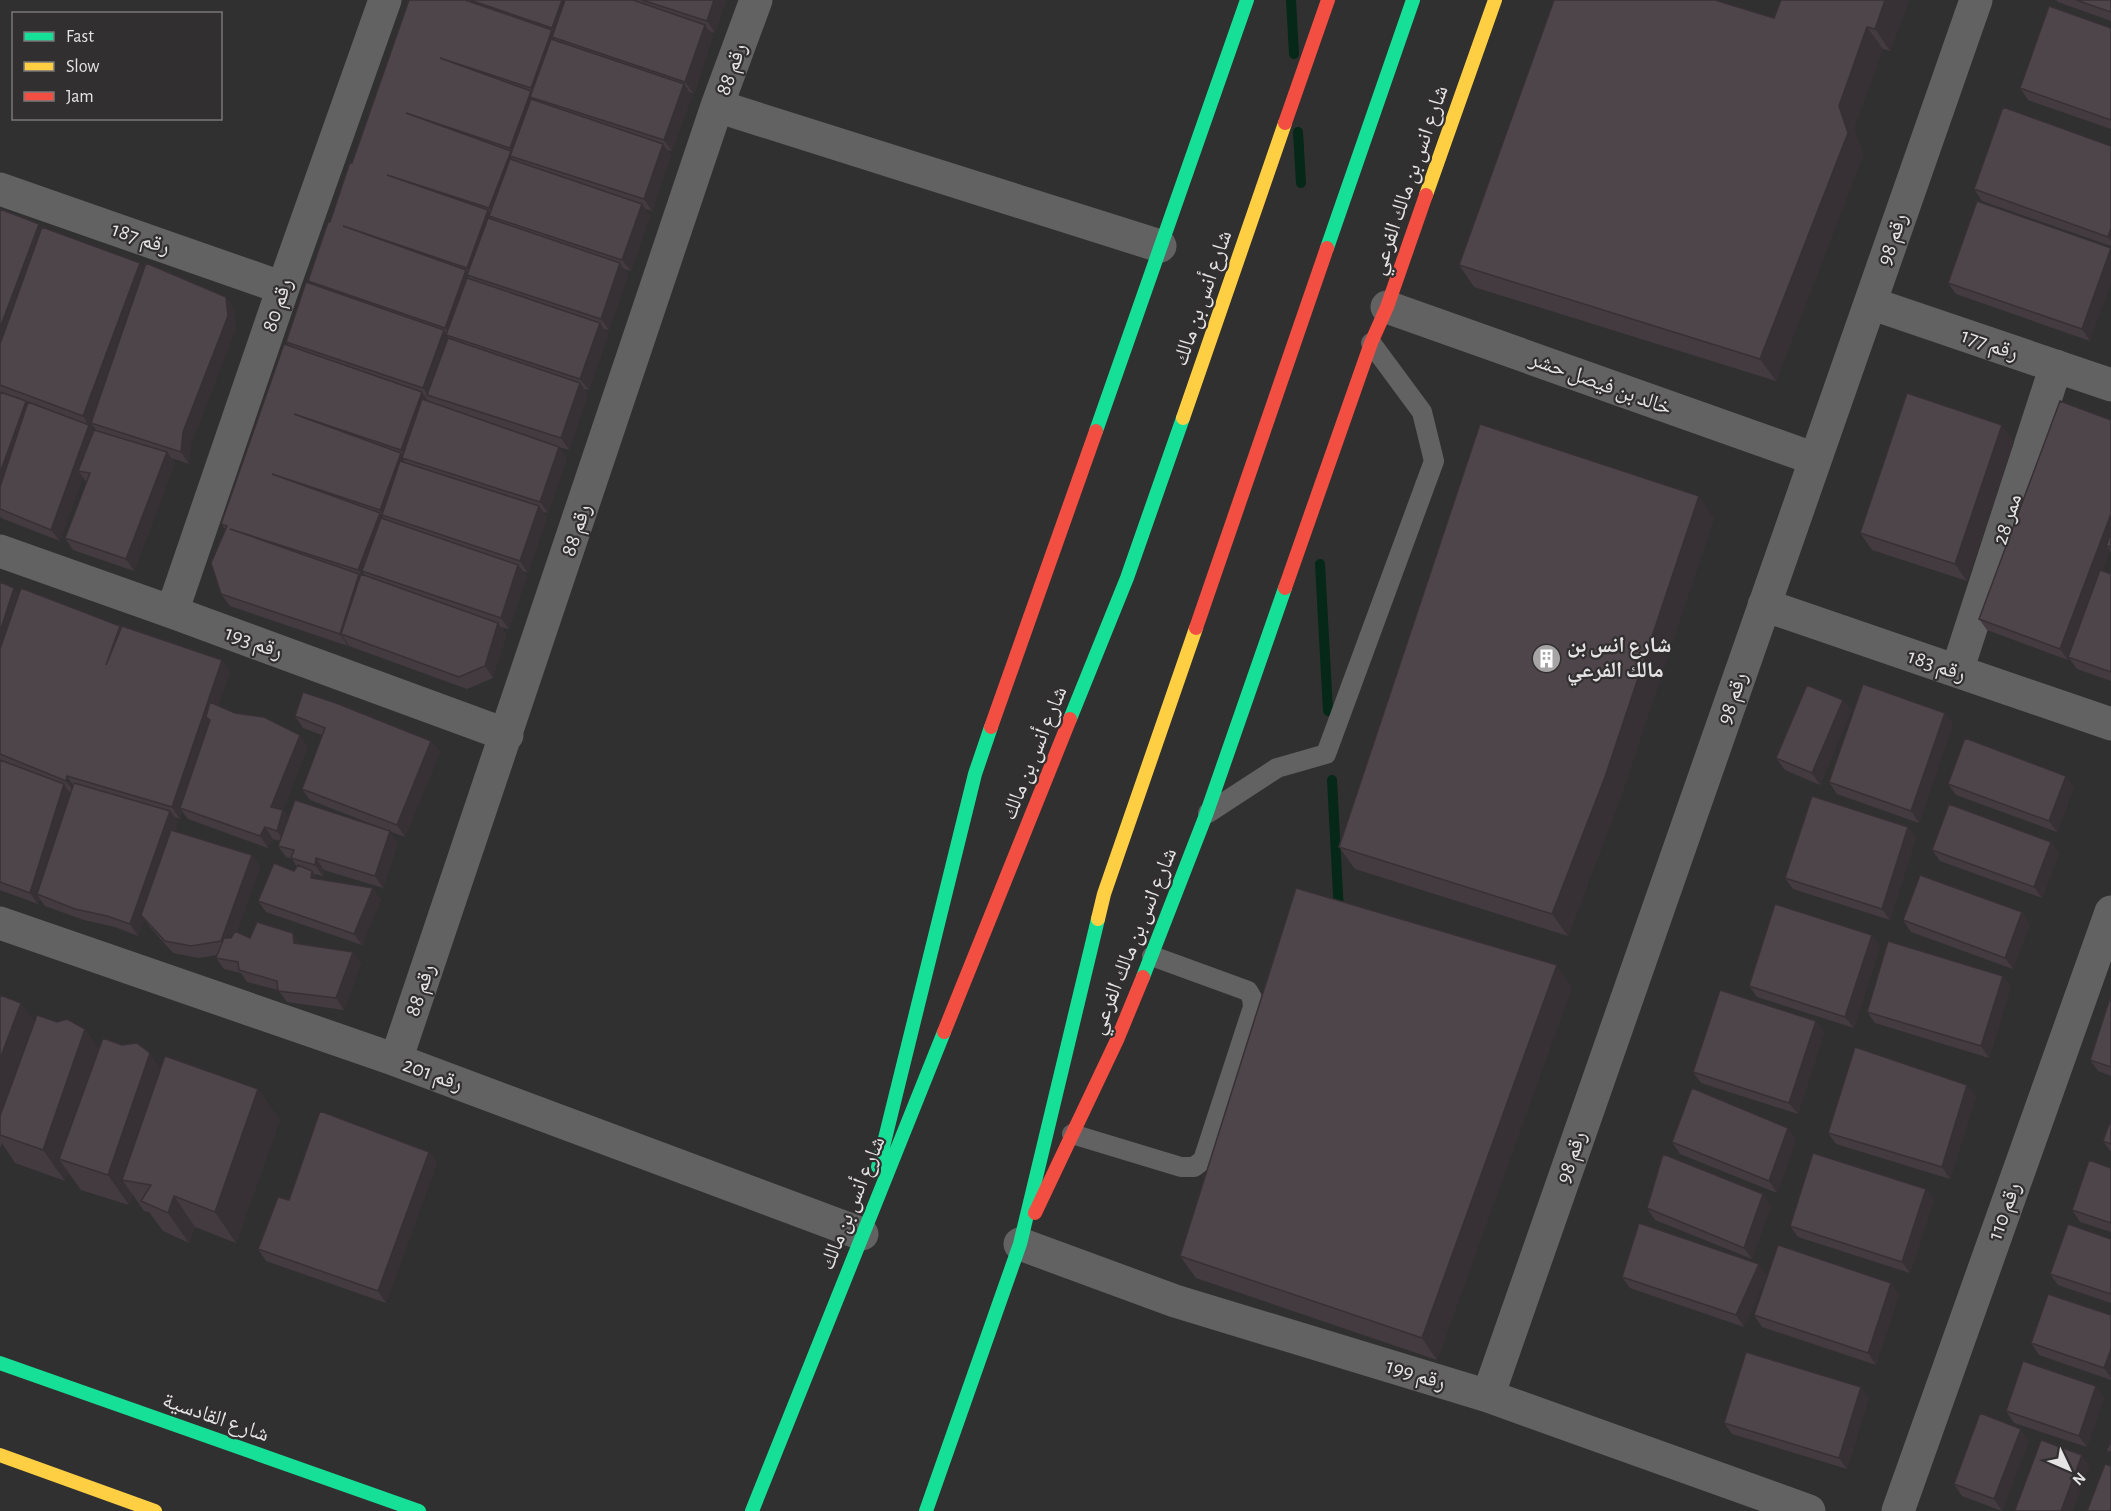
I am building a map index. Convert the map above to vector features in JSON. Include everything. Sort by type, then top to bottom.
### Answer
[{"type":"street","name":"رقم 80","points":[[172,612],[385,0]]},
{"type":"street","name":"رقم 88","points":[[396,1060],[717,106],[756,0]]},
{"type":"street","points":[[862,1234],[975,774],[1246,0]]},
{"type":"street","name":"شارع أنس بن مالك","points":[[752,1511],[1127,578],[1328,0]]},
{"type":"street","points":[[926,1511],[1020,1244],[1104,894],[1413,0]]},
{"type":"street","name":"شارع انس بن مالك الفرعي","points":[[1020,1244],[1117,1040],[1206,815],[1494,0]]},
{"type":"street","name":"رقم 98","points":[[1488,1396],[1976,0]]},
{"type":"street","points":[[717,106],[1160,246]]},
{"type":"street","name":"رقم 187","points":[[0,189],[283,288]]},
{"type":"street","name":"رقم 177","points":[[1870,303],[2111,385]]},
{"type":"street","name":"خالد بن فيصل حشر","points":[[1387,307],[1815,459]]},
{"type":"street","name":"ممر 28","points":[[1958,671],[2056,366]]},
{"type":"street","name":"رقم 193","points":[[0,551],[507,735]]},
{"type":"street","name":"رقم 183","points":[[1764,605],[2111,724]]},
{"type":"street","name":"رقم 110","points":[[1898,1511],[2111,912]]},
{"type":"street","name":"رقم 201","points":[[0,923],[396,1060],[862,1234]]},
{"type":"street","name":"رقم 199","points":[[1020,1244],[1175,1301],[1488,1396],[1809,1511]]},
{"type":"street","name":"شارع القادسية","points":[[0,1363],[419,1511]]},
{"type":"street","points":[[0,1455],[155,1511]]},
{"type":"lane","points":[[1206,815],[1277,768],[1326,754],[1434,461],[1422,412],[1371,343]]},
{"type":"lane","points":[[1072,1134],[1181,1167],[1194,1167],[1203,1160],[1253,1007],[1252,999],[1248,991],[1152,956]]},
{"type":"building","points":[[409,0],[465,0],[552,30],[531,88],[440,58],[531,91],[510,148],[406,113],[511,151],[489,208],[387,175],[488,210],[467,268],[343,226],[466,270],[445,328],[308,281]]},
{"type":"building","points":[[470,0],[562,0],[552,28]]},
{"type":"building","points":[[565,0],[633,0],[705,25],[685,82],[552,37]]},
{"type":"building","points":[[642,0],[714,0],[707,21]]},
{"type":"building","points":[[1554,0],[1715,0],[1774,18],[1781,0],[1885,0],[1875,29],[1867,27],[1839,106],[1848,133],[1760,359],[1459,265]]},
{"type":"building","points":[[2076,0],[2111,0],[2111,12]]},
{"type":"building","points":[[2049,6],[2111,28],[2111,120],[2020,88]]},
{"type":"building","points":[[551,39],[684,84],[664,140],[530,97]]},
{"type":"building","points":[[531,99],[663,144],[644,199],[510,156]]},
{"type":"building","points":[[2003,107],[2111,146],[2111,228],[2108,237],[1974,189]]},
{"type":"building","points":[[510,159],[642,204],[622,260],[489,216]]},
{"type":"building","points":[[1977,201],[2111,248],[2082,329],[1948,283]]},
{"type":"building","points":[[0,209],[39,224],[0,328]]},
{"type":"building","points":[[488,218],[620,263],[601,319],[467,275]]},
{"type":"building","points":[[42,227],[140,263],[83,416],[0,385],[0,344]]},
{"type":"building","points":[[146,263],[226,297],[228,316],[183,432],[181,452],[91,423]]},
{"type":"building","points":[[467,278],[600,323],[580,379],[446,335]]},
{"type":"building","points":[[306,282],[444,330],[423,388],[286,342]]},
{"type":"building","points":[[448,338],[580,383],[561,438],[427,395]]},
{"type":"building","points":[[284,344],[422,392],[401,450],[294,414],[401,453],[380,510],[272,474],[380,513],[358,570],[230,529],[359,574],[340,634],[221,594],[211,563],[227,526],[221,524]]},
{"type":"building","points":[[0,392],[26,401],[0,473]]},
{"type":"building","points":[[1907,393],[2002,425],[1955,564],[1860,533]]},
{"type":"building","points":[[422,399],[559,447],[540,502],[402,458]]},
{"type":"building","points":[[2060,401],[2111,420],[2111,514],[2060,649],[1979,619]]},
{"type":"building","points":[[28,402],[89,425],[51,530],[0,509],[0,487]]},
{"type":"building","name":"شارع انس بن مالك الفرعي","points":[[1480,424],[1699,496],[1605,777],[1552,914],[1339,847]]},
{"type":"building","points":[[94,430],[167,452],[126,559],[65,538],[90,473],[78,471]]},
{"type":"building","points":[[400,461],[539,506],[520,561],[382,515]]},
{"type":"building","points":[[381,518],[518,565],[501,618],[362,571]]},
{"type":"building","points":[[2111,533],[2111,547],[2106,546]]},
{"type":"building","points":[[2100,570],[2111,574],[2111,672],[2068,657]]},
{"type":"building","points":[[361,574],[498,623],[485,666],[459,677],[341,634]]},
{"type":"building","points":[[0,582],[14,588],[0,632]]},
{"type":"building","points":[[21,588],[120,626],[106,665],[122,626],[222,660],[172,807],[67,776],[66,781],[0,754],[0,649]]},
{"type":"building","points":[[1863,684],[1945,713],[1911,811],[1829,782]]},
{"type":"building","points":[[1807,685],[1843,700],[1812,773],[1776,758]]},
{"type":"building","points":[[303,692],[431,741],[397,825],[302,789],[325,728],[295,716]]},
{"type":"building","points":[[210,702],[235,713],[264,717],[300,735],[271,807],[283,810],[277,831],[265,827],[260,836],[180,808],[210,720],[206,717]]},
{"type":"building","points":[[1965,738],[2066,776],[2049,821],[1948,784]]},
{"type":"building","points":[[0,760],[64,784],[30,893],[0,882]]},
{"type":"building","points":[[74,783],[170,811],[130,924],[75,909],[37,894]]},
{"type":"building","points":[[1812,796],[1908,827],[1882,909],[1785,878]]},
{"type":"building","points":[[295,800],[390,831],[375,876],[316,858],[315,865],[291,858],[294,850],[278,846]]},
{"type":"building","points":[[1949,804],[2051,842],[2034,887],[1932,850]]},
{"type":"building","points":[[171,830],[252,855],[221,941],[191,946],[165,941],[141,915]]},
{"type":"building","points":[[274,863],[294,871],[298,865],[312,871],[311,878],[373,888],[354,934],[258,901]]},
{"type":"building","points":[[1920,875],[2022,912],[2005,958],[1903,920]]},
{"type":"building","points":[[1296,888],[1557,965],[1422,1338],[1180,1256]]},
{"type":"building","points":[[1775,904],[1872,935],[1845,1017],[1749,986]]},
{"type":"building","points":[[257,922],[293,933],[294,943],[353,952],[336,998],[278,991],[277,981],[239,970],[238,962],[216,958],[224,938],[231,938],[235,931],[250,938]]},
{"type":"building","points":[[1888,941],[2003,976],[1981,1046],[1867,1012]]},
{"type":"building","points":[[1720,990],[1816,1021],[1789,1103],[1693,1072]]},
{"type":"building","points":[[0,995],[21,1003],[0,1059]]},
{"type":"building","points":[[2111,995],[2111,1067],[2090,1060]]},
{"type":"building","points":[[37,1015],[57,1022],[67,1019],[85,1029],[43,1150],[0,1135],[0,1116]]},
{"type":"building","points":[[103,1038],[122,1045],[137,1043],[150,1053],[108,1175],[59,1159]]},
{"type":"building","points":[[1855,1047],[1967,1085],[1942,1167],[1828,1133]]},
{"type":"building","points":[[165,1056],[258,1089],[215,1212],[174,1196],[168,1213],[141,1201],[151,1185],[122,1180]]},
{"type":"building","points":[[1692,1088],[1788,1128],[1769,1181],[1672,1142]]},
{"type":"building","points":[[320,1111],[429,1152],[378,1291],[258,1249],[278,1197],[289,1200]]},
{"type":"building","points":[[2111,1119],[2111,1144],[2103,1141]]},
{"type":"building","points":[[1813,1153],[1926,1189],[1902,1262],[1790,1226]]},
{"type":"building","points":[[1663,1154],[1763,1194],[1744,1248],[1647,1208]]},
{"type":"building","points":[[2089,1160],[2111,1168],[2111,1223],[2072,1210]]},
{"type":"building","points":[[1639,1223],[1759,1264],[1736,1315],[1622,1277]]},
{"type":"building","points":[[2068,1224],[2111,1239],[2111,1294],[2050,1274]]},
{"type":"building","points":[[1778,1245],[1891,1283],[1868,1353],[1754,1315]]},
{"type":"building","points":[[2048,1294],[2111,1315],[2111,1349],[2104,1368],[2031,1343]]},
{"type":"building","points":[[1746,1352],[1861,1387],[1839,1458],[1724,1423]]},
{"type":"building","points":[[2023,1361],[2096,1386],[2079,1436],[2006,1411]]},
{"type":"building","points":[[1980,1413],[2021,1429],[1994,1499],[1954,1484]]},
{"type":"building","points":[[2111,1439],[2111,1452],[2107,1451]]},
{"type":"building","points":[[2041,1440],[2082,1455],[2061,1511],[2016,1511],[2015,1510]]},
{"type":"building","points":[[2105,1464],[2111,1466],[2111,1511],[2087,1511]]},
{"type":"waterway","points":[[1291,0],[1294,54]]},
{"type":"waterway","points":[[1298,132],[1301,183]]},
{"type":"waterway","points":[[1320,564],[1328,711]]},
{"type":"waterway","points":[[1332,780],[1339,913]]},
{"type":"traffic: fast","points":[[1096,431],[1247,0]]},
{"type":"traffic: fast","points":[[1327,248],[1413,0]]},
{"type":"traffic: fast","points":[[1070,719],[1127,578],[1183,418]]},
{"type":"traffic: fast","points":[[1143,977],[1206,815],[1285,588]]},
{"type":"traffic: fast","points":[[878,1167],[975,774],[991,727]]},
{"type":"traffic: fast","points":[[926,1511],[1020,1244],[1098,919]]},
{"type":"traffic: fast","points":[[752,1511],[944,1032]]},
{"type":"traffic: fast","points":[[0,1363],[419,1511]]},
{"type":"traffic: slow","points":[[1426,195],[1495,0]]},
{"type":"traffic: slow","points":[[1183,418],[1285,123]]},
{"type":"traffic: slow","points":[[1098,919],[1104,894],[1196,628]]},
{"type":"traffic: slow","points":[[0,1455],[155,1511]]},
{"type":"traffic: jam","points":[[1285,123],[1328,0]]},
{"type":"traffic: jam","points":[[1285,588],[1426,195]]},
{"type":"traffic: jam","points":[[1196,628],[1327,248]]},
{"type":"traffic: jam","points":[[991,727],[1096,431]]},
{"type":"traffic: jam","points":[[944,1032],[1070,719]]},
{"type":"traffic: jam","points":[[1035,1213],[1117,1040],[1143,977]]},
{"type":"place","name":"شارع انس بن مالك الفرعي","points":[[1546,658]]}]
